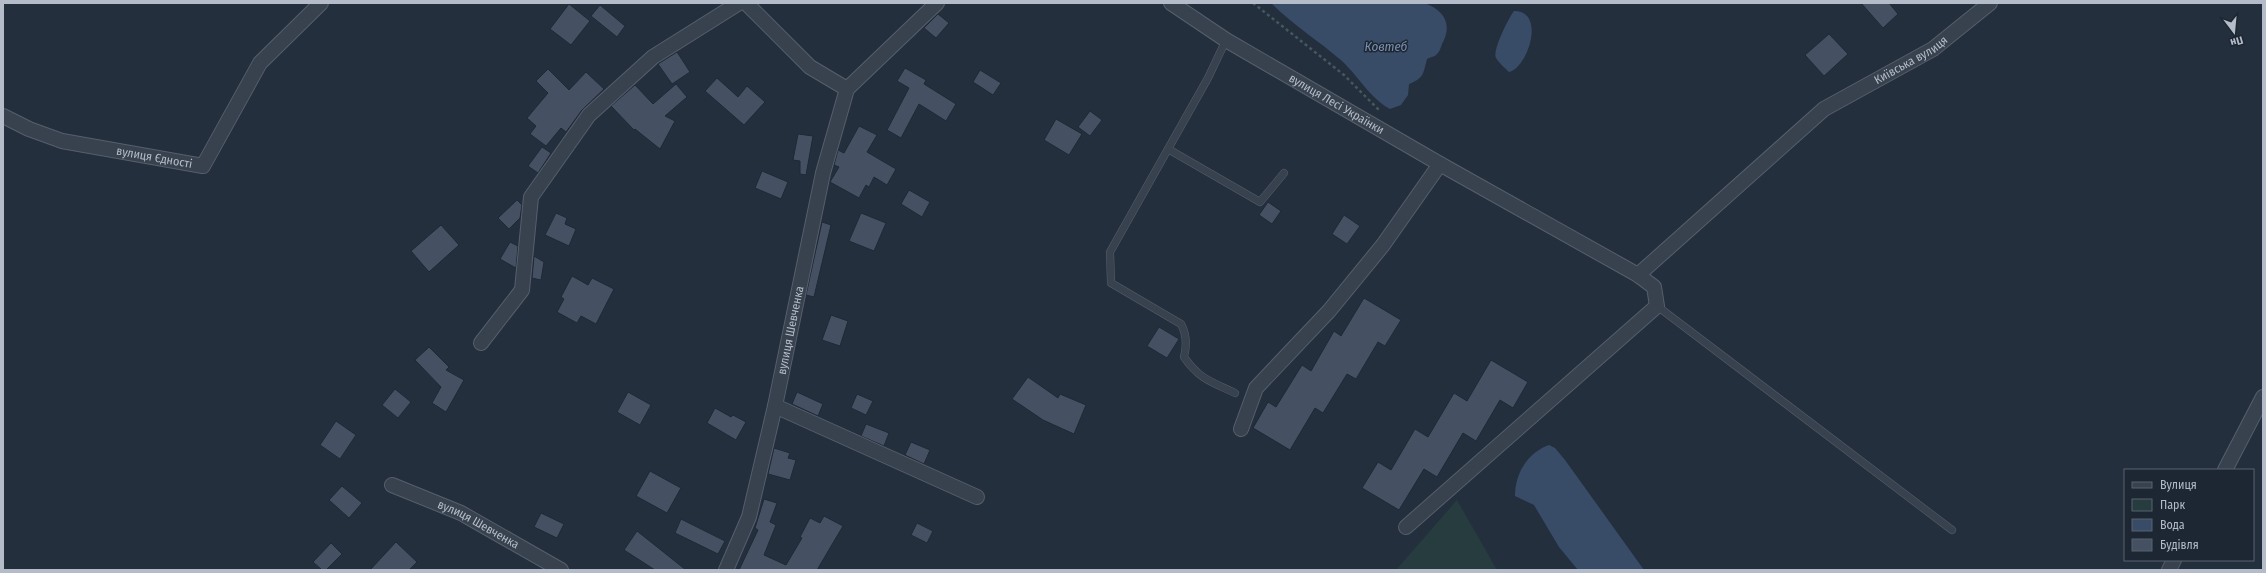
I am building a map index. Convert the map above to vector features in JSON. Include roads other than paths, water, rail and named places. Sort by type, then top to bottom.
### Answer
[{"type":"street","name":"вулиця Єдності","points":[[3,116],[29,129],[62,141],[203,166],[260,63],[321,3]]},
{"type":"street","points":[[481,343],[522,290],[531,197],[590,115],[653,57],[739,3]]},
{"type":"street","points":[[746,3],[810,67],[847,89]]},
{"type":"street","name":"вулиця Шевченка","points":[[726,570],[748,517],[775,406],[822,173],[847,89],[937,3]]},
{"type":"street","name":"вулиця Лесі Українки","points":[[1172,3],[1226,40],[1440,164],[1638,275],[1654,287],[1657,306]]},
{"type":"street","name":"Київська вулиця","points":[[1638,275],[1824,109],[1933,49],[1990,3]]},
{"type":"street","points":[[1241,429],[1256,388],[1330,311],[1383,245],[1440,164]]},
{"type":"street","points":[[1406,527],[1657,306]]},
{"type":"street","points":[[2226,469],[2263,397]]},
{"type":"street","points":[[775,406],[977,497]]},
{"type":"street","name":"вулиця Шевченка","points":[[392,485],[461,513],[561,570]]},
{"type":"street","points":[[2169,570],[2174,561]]},
{"type":"lane","points":[[1226,40],[1168,150],[1110,252],[1111,283],[1181,324],[1185,332],[1187,346],[1184,357],[1193,370],[1203,378],[1235,393]]},
{"type":"lane","points":[[1168,150],[1260,202],[1284,173]]},
{"type":"lane","points":[[1657,306],[1952,530]]},
{"type":"water","name":"Ковтеб","points":[[1271,3],[1424,3],[1431,6],[1441,14],[1445,19],[1447,30],[1437,54],[1427,59],[1422,75],[1418,80],[1409,84],[1408,95],[1401,105],[1390,109],[1370,93],[1342,61],[1288,19]]},
{"type":"water","points":[[1514,11],[1524,13],[1530,20],[1532,30],[1531,40],[1522,61],[1516,69],[1509,72],[1500,64],[1495,54],[1502,34]]},
{"type":"water","points":[[1549,445],[1555,448],[1565,460],[1644,570],[1578,570],[1559,547],[1534,505],[1515,496],[1517,480],[1524,465],[1534,453]]}]
